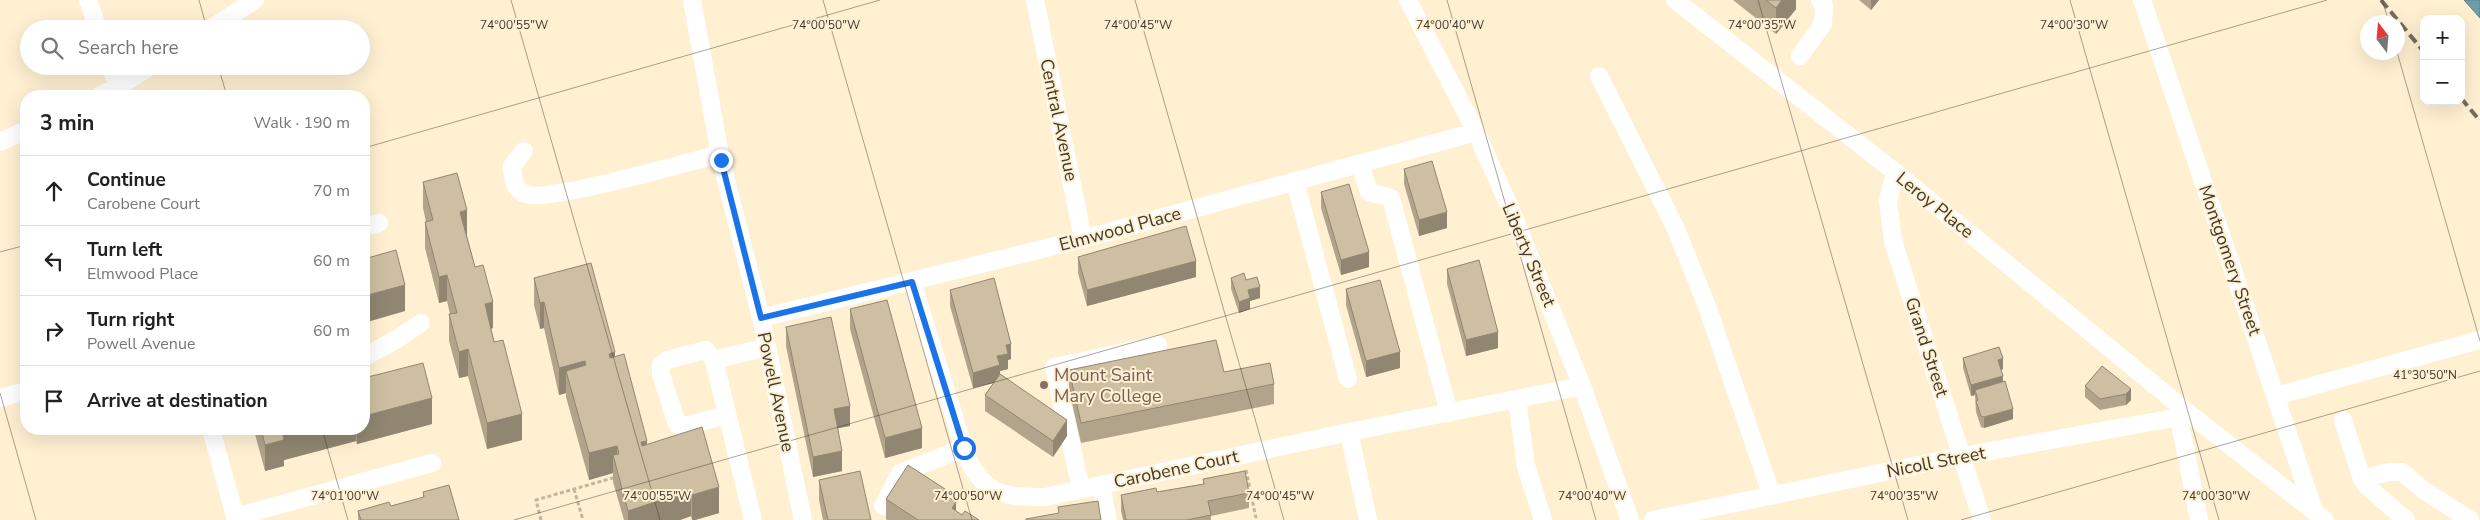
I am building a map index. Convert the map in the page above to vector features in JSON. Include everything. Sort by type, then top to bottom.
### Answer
[{"type":"street","points":[[88,0],[95,20]]},
{"type":"street","points":[[224,20],[255,0]]},
{"type":"street","name":"Powell Avenue","points":[[692,0],[720,154],[761,318],[802,520]]},
{"type":"street","name":"Central Avenue","points":[[1035,0],[1083,239]]},
{"type":"street","name":"Liberty Street","points":[[1408,0],[1476,132],[1582,386],[1630,520]]},
{"type":"street","name":"Leroy Place","points":[[1676,0],[1895,172],[2185,416],[2318,517]]},
{"type":"street","points":[[1800,56],[1823,24],[1824,6],[1820,0]]},
{"type":"street","name":"Montgomery Street","points":[[2142,0],[2318,517]]},
{"type":"street","points":[[114,75],[119,90]]},
{"type":"street","points":[[122,90],[141,75]]},
{"type":"street","points":[[1599,76],[1676,229],[1708,309],[1772,496]]},
{"type":"street","name":"Elmwood Place","points":[[761,318],[1083,239],[1476,132]]},
{"type":"street","points":[[0,142],[20,133]]},
{"type":"street","points":[[524,151],[512,166],[514,183],[524,194],[535,197],[568,192],[720,154]]},
{"type":"street","points":[[1360,164],[1369,192],[1391,198],[1449,413]]},
{"type":"street","name":"Grand Street","points":[[1895,172],[1888,201],[1892,241],[1982,520]]},
{"type":"street","points":[[1296,181],[1348,379]]},
{"type":"street","name":"Carobene Court","points":[[912,282],[964,448],[975,474],[989,489],[1011,497],[1045,497],[1349,432],[1582,386]]},
{"type":"street","points":[[370,354],[397,340],[421,323]]},
{"type":"street","points":[[2276,396],[2480,340]]},
{"type":"street","points":[[1081,489],[1054,367],[1158,345]]},
{"type":"street","points":[[714,360],[767,347]]},
{"type":"street","points":[[726,415],[680,427],[677,424],[661,374],[661,365],[667,360],[706,350],[714,360],[726,415],[754,520]]},
{"type":"street","points":[[0,398],[20,393]]},
{"type":"street","points":[[1518,399],[1526,466],[1543,520]]},
{"type":"street","points":[[2185,416],[2199,520]]},
{"type":"street","name":"Nicoll Street","points":[[1653,520],[1962,456],[2185,416]]},
{"type":"street","points":[[2343,420],[2362,478],[2368,487],[2406,520]]},
{"type":"street","points":[[1349,432],[1368,520]]},
{"type":"street","points":[[213,435],[235,518],[432,463]]},
{"type":"street","points":[[884,506],[900,473],[964,448]]},
{"type":"street","points":[[2362,478],[2389,472],[2402,472],[2422,489],[2470,520]]},
{"type":"street","points":[[1101,485],[1108,520]]},
{"type":"path","points":[[1237,471],[1246,469],[1256,518]]},
{"type":"path","points":[[541,520],[536,500],[618,476]]},
{"type":"path","points":[[574,489],[583,520]]},
{"type":"water","points":[[2464,0],[2480,0],[2480,18]]},
{"type":"building","points":[[1766,0],[1782,0],[1776,8]]},
{"type":"building","points":[[1432,161],[1447,212],[1419,220],[1404,169]]},
{"type":"building","points":[[457,173],[467,210],[460,212],[475,267],[483,265],[493,302],[485,304],[494,342],[503,340],[522,414],[487,423],[468,349],[459,352],[449,314],[457,313],[447,275],[439,277],[425,222],[433,220],[423,182]]},
{"type":"building","points":[[1349,184],[1369,252],[1341,260],[1321,192]]},
{"type":"building","points":[[1186,226],[1196,261],[1087,290],[1078,257]]},
{"type":"building","points":[[396,250],[405,285],[370,294],[370,257]]},
{"type":"building","points":[[1479,260],[1498,332],[1466,340],[1447,269]]},
{"type":"building","points":[[591,263],[615,352],[609,354],[610,358],[624,354],[647,441],[641,442],[642,446],[702,427],[719,487],[692,495],[691,490],[628,511],[613,455],[619,454],[617,446],[589,453],[566,371],[586,365],[585,361],[559,368],[544,302],[540,303],[534,278]]},
{"type":"building","points":[[1244,273],[1246,280],[1257,277],[1260,287],[1248,290],[1250,298],[1239,302],[1231,278]]},
{"type":"building","points":[[994,278],[1011,344],[1006,345],[1008,354],[997,356],[1000,365],[973,373],[950,290]]},
{"type":"building","points":[[1380,280],[1400,352],[1366,361],[1346,289]]},
{"type":"building","points":[[887,300],[922,428],[885,438],[850,309]]},
{"type":"building","points":[[831,317],[850,406],[834,409],[842,451],[813,457],[786,327]]},
{"type":"building","points":[[1216,340],[1224,372],[1270,363],[1274,384],[1081,423],[1069,370]]},
{"type":"building","points":[[1999,347],[2003,358],[1998,360],[2003,376],[1971,385],[1963,358]]},
{"type":"building","points":[[423,363],[432,398],[370,414],[370,376]]},
{"type":"building","points":[[2102,366],[2131,389],[2126,394],[2100,399],[2085,386]]},
{"type":"building","points":[[1000,374],[1067,420],[1053,441],[985,395]]},
{"type":"building","points":[[2005,381],[2013,409],[1984,417],[1981,416],[1975,390]]},
{"type":"building","points":[[262,435],[283,435],[284,440],[265,445]]},
{"type":"building","points":[[908,465],[945,489],[943,494],[956,502],[952,508],[962,515],[965,511],[979,520],[918,520],[886,499]]},
{"type":"building","points":[[860,471],[871,520],[828,520],[819,480]]},
{"type":"building","points":[[1245,471],[1249,493],[1208,501],[1211,515],[1187,520],[1126,520],[1121,495],[1156,488],[1157,492],[1204,484],[1203,479]]},
{"type":"building","points":[[449,485],[459,520],[361,520],[358,511],[389,502],[391,506],[424,497],[423,492]]},
{"type":"building","points":[[1098,501],[1101,520],[1026,520],[1059,513],[1058,507]]},
{"type":"railway","points":[[2381,0],[2420,47]]},
{"type":"railway","points":[[2465,103],[2480,121]]},
{"type":"place","name":"Mount Saint Mary College","points":[[1044,385]]},
{"type":"route","points":[[721,160],[761,318],[912,282],[964,448]]}]
